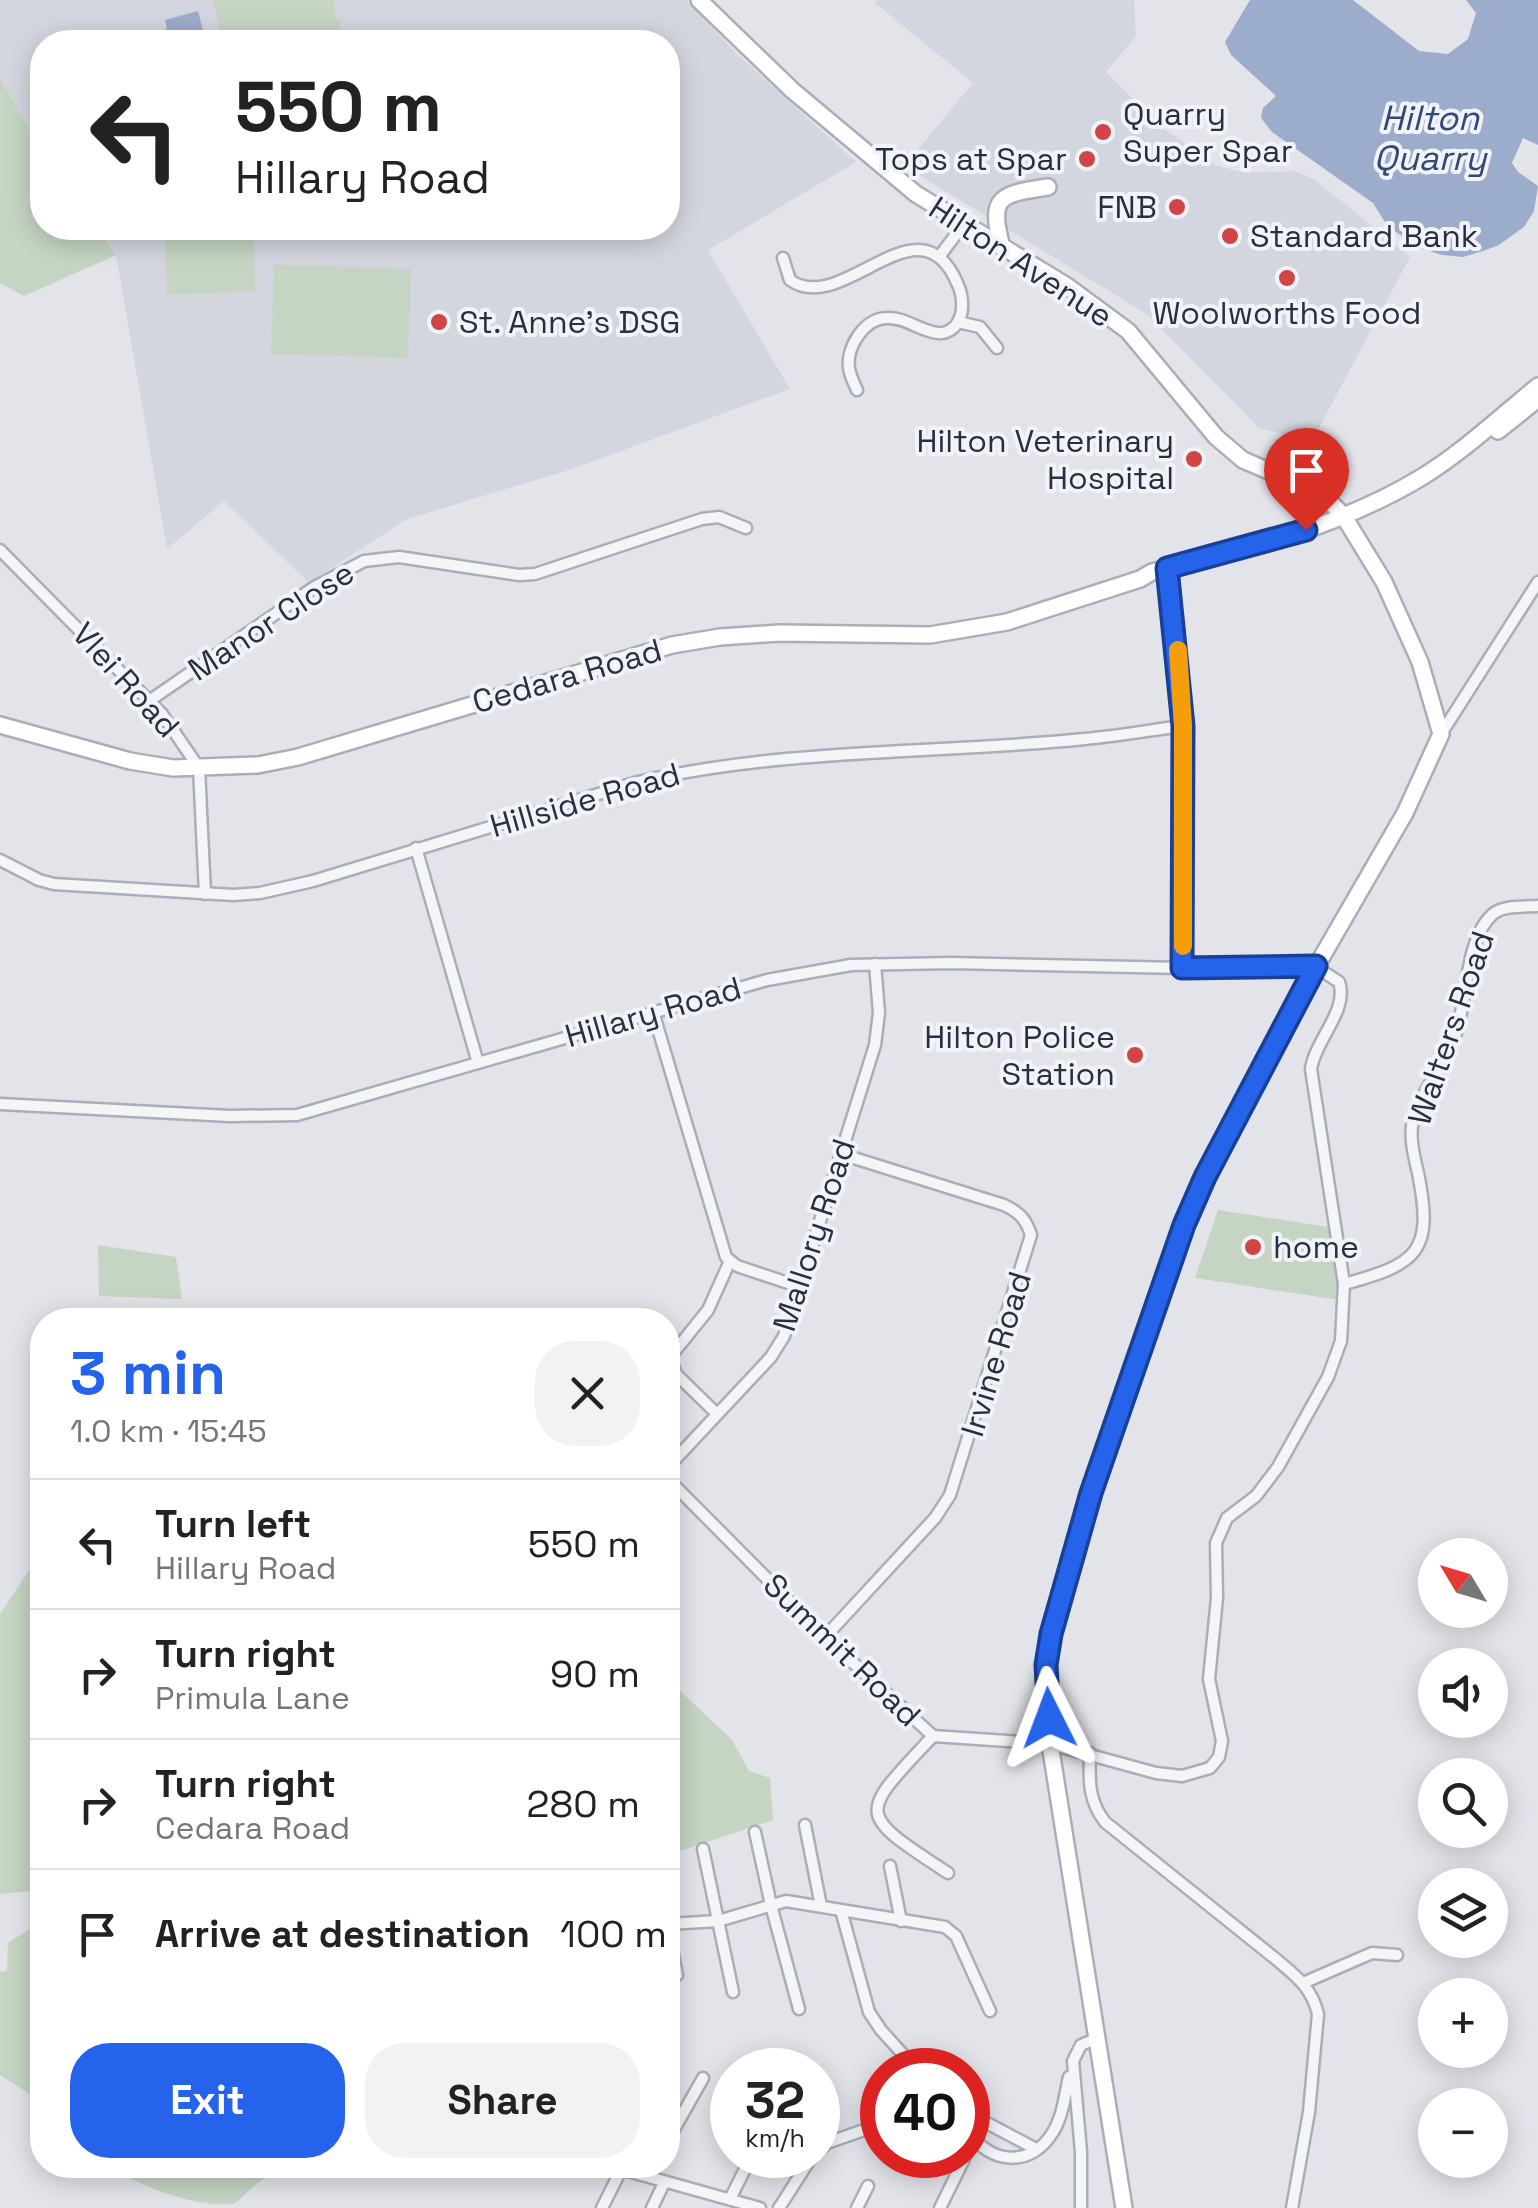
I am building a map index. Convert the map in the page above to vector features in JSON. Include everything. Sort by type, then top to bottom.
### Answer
[{"type":"street","name":"Hilton Avenue","points":[[699,0],[839,131],[916,194],[1066,286],[1128,331],[1216,437],[1243,460],[1311,488],[1346,520],[1384,582],[1412,644],[1441,734]]},
{"type":"street","points":[[1002,246],[994,219],[1000,200],[1008,194],[1048,186]]},
{"type":"street","points":[[939,257],[963,225]]},
{"type":"street","points":[[783,258],[790,280],[812,288],[828,286],[902,251],[928,252],[939,257],[958,284],[962,308],[958,322],[946,333],[936,334],[889,317],[866,328],[854,341],[848,356],[856,390]]},
{"type":"street","points":[[958,322],[980,327],[997,348]]},
{"type":"street","points":[[1346,520],[1441,464],[1538,386]]},
{"type":"street","points":[[1346,520],[1432,480],[1538,399]]},
{"type":"street","points":[[1306,530],[1316,514],[1311,488]]},
{"type":"street","name":"Manor Close","points":[[149,700],[312,588],[364,561],[399,557],[518,575],[535,574],[702,520],[720,517],[746,528]]},
{"type":"street","name":"Cedara Road","points":[[1168,572],[1346,520]]},
{"type":"street","name":"Cedara Road","points":[[0,725],[130,761],[231,768],[298,758],[672,644],[779,634],[930,635],[1007,622],[1140,579],[1268,550],[1346,520]]},
{"type":"street","name":"Vlei Road","points":[[0,550],[149,700],[199,768],[205,894]]},
{"type":"street","points":[[1168,572],[1183,726],[1182,968]]},
{"type":"street","points":[[1124,2208],[1050,1744],[1046,1665],[1051,1634],[1091,1493],[1184,1225],[1205,1177],[1316,966],[1405,813],[1441,734],[1538,582]]},
{"type":"street","name":"Hillside Road","points":[[0,860],[54,884],[205,894],[260,893],[638,782],[721,765],[1085,739],[1183,726]]},
{"type":"street","points":[[416,848],[478,1064]]},
{"type":"street","name":"Walters Road","points":[[1344,1284],[1396,1268],[1415,1252],[1426,1220],[1412,1141],[1414,1115],[1446,1062],[1458,1028],[1473,954],[1487,921],[1499,910],[1538,906]]},
{"type":"street","name":"Hillary Road","points":[[0,1104],[277,1116],[329,1108],[766,980],[875,964],[1316,966]]},
{"type":"street","name":"Mallory Road","points":[[680,1454],[771,1357],[784,1336],[878,1030],[875,964]]},
{"type":"street","points":[[1050,1744],[1156,1773],[1182,1776],[1216,1763],[1222,1742],[1208,1667],[1217,1598],[1216,1543],[1227,1518],[1256,1496],[1272,1476],[1328,1377],[1341,1342],[1344,1284],[1311,1069],[1342,991],[1336,978],[1316,966]]},
{"type":"street","points":[[653,1012],[718,1236],[730,1261],[800,1287]]},
{"type":"street","name":"Irvine Road","points":[[825,1637],[935,1518],[950,1495],[1030,1235],[1020,1215],[1004,1205],[841,1154]]},
{"type":"street","points":[[680,1345],[708,1310],[730,1261]]},
{"type":"street","points":[[680,1378],[716,1414]]},
{"type":"street","name":"Summit Road","points":[[680,1491],[825,1637],[932,1736],[1050,1744]]},
{"type":"street","points":[[932,1736],[885,1788],[875,1806],[884,1827],[948,1873]]},
{"type":"street","points":[[1090,1754],[1089,1790],[1093,1804],[1113,1830],[1190,1888],[1303,1983],[1314,2000],[1318,2014],[1309,2112],[1292,2208]]},
{"type":"street","points":[[805,1825],[821,1906]]},
{"type":"street","points":[[755,1832],[800,2009]]},
{"type":"street","points":[[704,1849],[733,1992]]},
{"type":"street","points":[[890,1866],[901,1921]]},
{"type":"street","points":[[680,1925],[718,1921],[786,1901],[951,1930],[990,2010]]},
{"type":"street","points":[[841,1910],[869,2012],[897,2048]]},
{"type":"street","points":[[1303,1983],[1372,1954],[1396,1956]]},
{"type":"street","points":[[990,2153],[1018,2156],[1044,2144],[1055,2129],[1081,2045],[1098,2038]]},
{"type":"street","points":[[1073,2061],[1081,2208]]},
{"type":"street","points":[[680,2119],[704,2078]]},
{"type":"street","points":[[990,2123],[1036,2149]]},
{"type":"street","points":[[602,2208],[618,2178]]},
{"type":"street","points":[[653,2178],[712,2202],[730,2199],[760,2208]]},
{"type":"street","points":[[730,2199],[740,2178]]},
{"type":"street","points":[[779,2208],[799,2178]]},
{"type":"street","points":[[940,2208],[955,2178]]},
{"type":"street","points":[[652,2208],[664,2182]]},
{"type":"street","points":[[857,2208],[868,2186]]},
{"type":"shaded area","name":"St. Anne's DSG","points":[[0,0],[686,0],[738,55],[856,162],[708,250],[790,389],[569,470],[407,519],[309,583],[224,501],[167,549],[116,255],[105,240],[680,240],[680,30],[30,30],[30,131],[0,79]]},
{"type":"shaded area","points":[[1134,0],[1136,36],[1106,72],[1159,125],[1215,165],[1245,173],[1295,171],[1315,180],[1410,257],[1312,441],[1259,428],[1148,315],[904,166],[973,83],[875,3]]},
{"type":"green space","points":[[213,0],[334,0],[341,30],[219,30]]},
{"type":"green space","points":[[0,79],[30,131],[30,240],[105,240],[116,255],[24,296],[0,283]]},
{"type":"green space","points":[[165,240],[254,240],[255,292],[167,294]]},
{"type":"green space","points":[[274,265],[411,269],[408,358],[271,354]]},
{"type":"green space","points":[[1218,1210],[1329,1227],[1339,1300],[1195,1278]]},
{"type":"green space","points":[[98,1245],[176,1257],[182,1299],[99,1296]]},
{"type":"green space","points":[[30,1569],[30,1891],[0,1894],[0,1614]]},
{"type":"green space","points":[[680,1691],[732,1740],[749,1771],[770,1778],[773,1820],[680,1851]]},
{"type":"green space","points":[[30,1929],[30,2094],[0,2075],[0,1972],[7,1971],[8,1943]]},
{"type":"green space","points":[[131,2178],[267,2178],[233,2204],[187,2199]]},
{"type":"water","name":"Hilton Quarry","points":[[1250,0],[1353,0],[1419,51],[1448,54],[1468,39],[1476,13],[1466,0],[1538,0],[1538,145],[1523,138],[1512,163],[1538,186],[1534,211],[1524,227],[1499,245],[1463,257],[1423,249],[1388,227],[1373,203],[1272,132],[1261,118],[1263,108],[1276,96],[1231,55],[1225,42]]},
{"type":"water","points":[[198,11],[203,30],[164,30],[167,29],[165,20]]},
{"type":"slow traffic","points":[[1178,650],[1183,726],[1183,946]]},
{"type":"place","name":"Quarry Super Spar","points":[[1103,132]]},
{"type":"place","name":"Tops at Spar","points":[[1087,159]]},
{"type":"place","name":"FNB","points":[[1177,207]]},
{"type":"place","name":"Standard Bank","points":[[1230,236]]},
{"type":"place","name":"Woolworths Food","points":[[1287,278]]},
{"type":"place","name":"St. Anne's DSG","points":[[439,322]]},
{"type":"place","name":"Hilton Veterinary Hospital","points":[[1194,459]]},
{"type":"place","name":"Hilton Police Station","points":[[1135,1055]]},
{"type":"place","name":"home","points":[[1253,1247]]},
{"type":"route","points":[[1049,1718],[1046,1665],[1051,1634],[1091,1493],[1184,1225],[1205,1177],[1316,966],[1182,968],[1183,726],[1167,568],[1306,530]]}]
